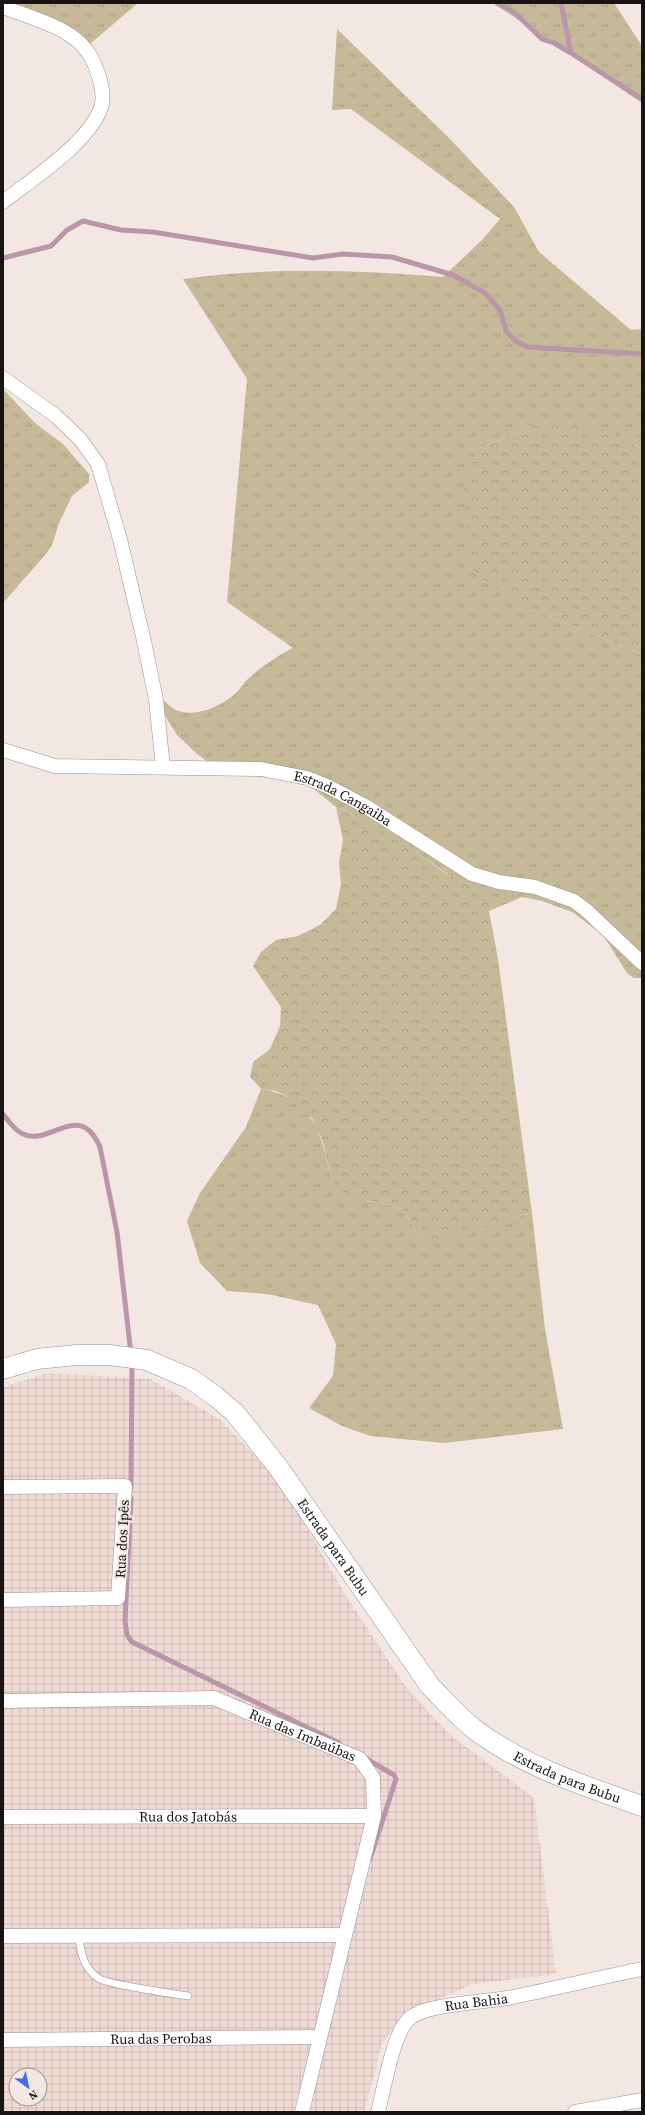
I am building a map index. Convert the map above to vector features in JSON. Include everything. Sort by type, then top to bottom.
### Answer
[{"type":"street","points":[[3,7],[49,25],[79,42],[88,52],[95,65],[101,83],[103,96],[95,121],[81,139],[3,202]]},
{"type":"street","points":[[3,378],[56,416],[80,439],[98,464],[120,539],[144,641],[156,700],[163,767]]},
{"type":"street","name":"Estrada Cangaiba","points":[[3,750],[55,766],[261,769],[300,777],[329,787],[365,806],[472,874],[500,882],[535,887],[574,901],[642,963]]},
{"type":"street","name":"Estrada para Bubu","points":[[3,1369],[37,1359],[76,1355],[110,1355],[147,1360],[190,1379],[235,1413],[278,1467],[430,1686],[452,1709],[472,1727],[520,1759],[605,1794],[642,1806]]},
{"type":"street","name":"Rua dos Ipês","points":[[3,1488],[125,1486],[118,1598],[3,1600]]},
{"type":"street","name":"Rua das Imbaúbas","points":[[3,1701],[214,1698],[360,1759],[373,1778],[374,1816],[302,2112]]},
{"type":"street","name":"Rua dos Jatobás","points":[[3,1817],[374,1816]]},
{"type":"street","points":[[3,1936],[345,1935]]},
{"type":"street","name":"Rua Bahia","points":[[378,2112],[397,2037],[410,2018],[424,2011],[508,1998],[642,1969]]},
{"type":"street","name":"Rua das Perobas","points":[[3,2040],[320,2037]]},
{"type":"street","points":[[575,2112],[642,2100]]},
{"type":"lane","points":[[79,1936],[80,1949],[87,1968],[100,1979],[188,1996]]},
{"type":"shaded area","points":[[48,1373],[150,1379],[221,1420],[283,1486],[343,1591],[405,1686],[449,1734],[534,1798],[556,1974],[473,1984],[407,2013],[382,2043],[364,2112],[3,2112],[3,1387]]},
{"type":"green space","points":[[7,3],[138,3],[90,44]]},
{"type":"green space","points":[[493,3],[614,3],[642,46],[642,103]]},
{"type":"green space","points":[[337,29],[451,140],[514,207],[539,252],[631,330],[642,329],[642,449],[628,441],[538,424],[477,449],[532,610],[642,654],[642,978],[634,978],[627,973],[603,935],[572,912],[542,901],[470,886],[453,878],[414,850],[352,814],[336,807],[310,786],[271,778],[221,772],[196,753],[177,735],[164,714],[162,699],[174,709],[182,712],[198,712],[215,707],[236,693],[248,679],[260,669],[293,648],[227,602],[247,379],[183,279],[215,275],[280,271],[346,271],[443,277],[482,240],[500,219],[351,109],[332,110]]},
{"type":"green space","points":[[3,389],[35,423],[63,444],[89,474],[89,482],[72,496],[59,523],[52,545],[46,554],[3,603]]},
{"type":"green space","points":[[576,421],[628,441],[642,449],[642,654],[532,610],[490,585],[472,571],[463,487],[477,449],[538,424]]},
{"type":"green space","points":[[336,807],[356,816],[414,850],[449,875],[462,882],[522,897],[489,911],[498,959],[532,1213],[449,1237],[421,1240],[403,1209],[348,1197],[331,1177],[323,1142],[312,1118],[286,1096],[276,1091],[261,1089],[250,1077],[253,1062],[270,1049],[280,1026],[281,1007],[253,966],[261,952],[276,940],[298,936],[320,925],[336,909],[341,884],[339,862],[343,840]]},
{"type":"green space","points":[[261,1089],[279,1093],[292,1100],[303,1108],[312,1119],[323,1145],[331,1177],[368,1201],[403,1209],[421,1240],[532,1213],[545,1329],[563,1429],[444,1443],[370,1436],[342,1426],[309,1408],[333,1376],[336,1344],[318,1305],[267,1294],[227,1291],[200,1263],[187,1221],[200,1193],[246,1127]]},
{"type":"waterway","points":[[497,3],[514,12],[542,39],[554,43],[571,53],[642,99]]},
{"type":"waterway","points":[[561,3],[571,53]]},
{"type":"waterway","points":[[3,258],[51,246],[67,230],[83,221],[121,230],[153,232],[313,258],[343,254],[392,257],[453,275],[485,293],[500,310],[506,331],[516,341],[527,347],[642,354]]},
{"type":"waterway","points":[[3,1114],[17,1130],[23,1134],[33,1136],[43,1135],[74,1125],[83,1127],[92,1133],[100,1147],[117,1232],[131,1354]]},
{"type":"waterway","points":[[131,1488],[132,1362]]},
{"type":"waterway","points":[[131,1498],[125,1621],[127,1635],[132,1642],[339,1743]]},
{"type":"waterway","points":[[365,1758],[394,1775],[396,1779],[370,1859]]}]
